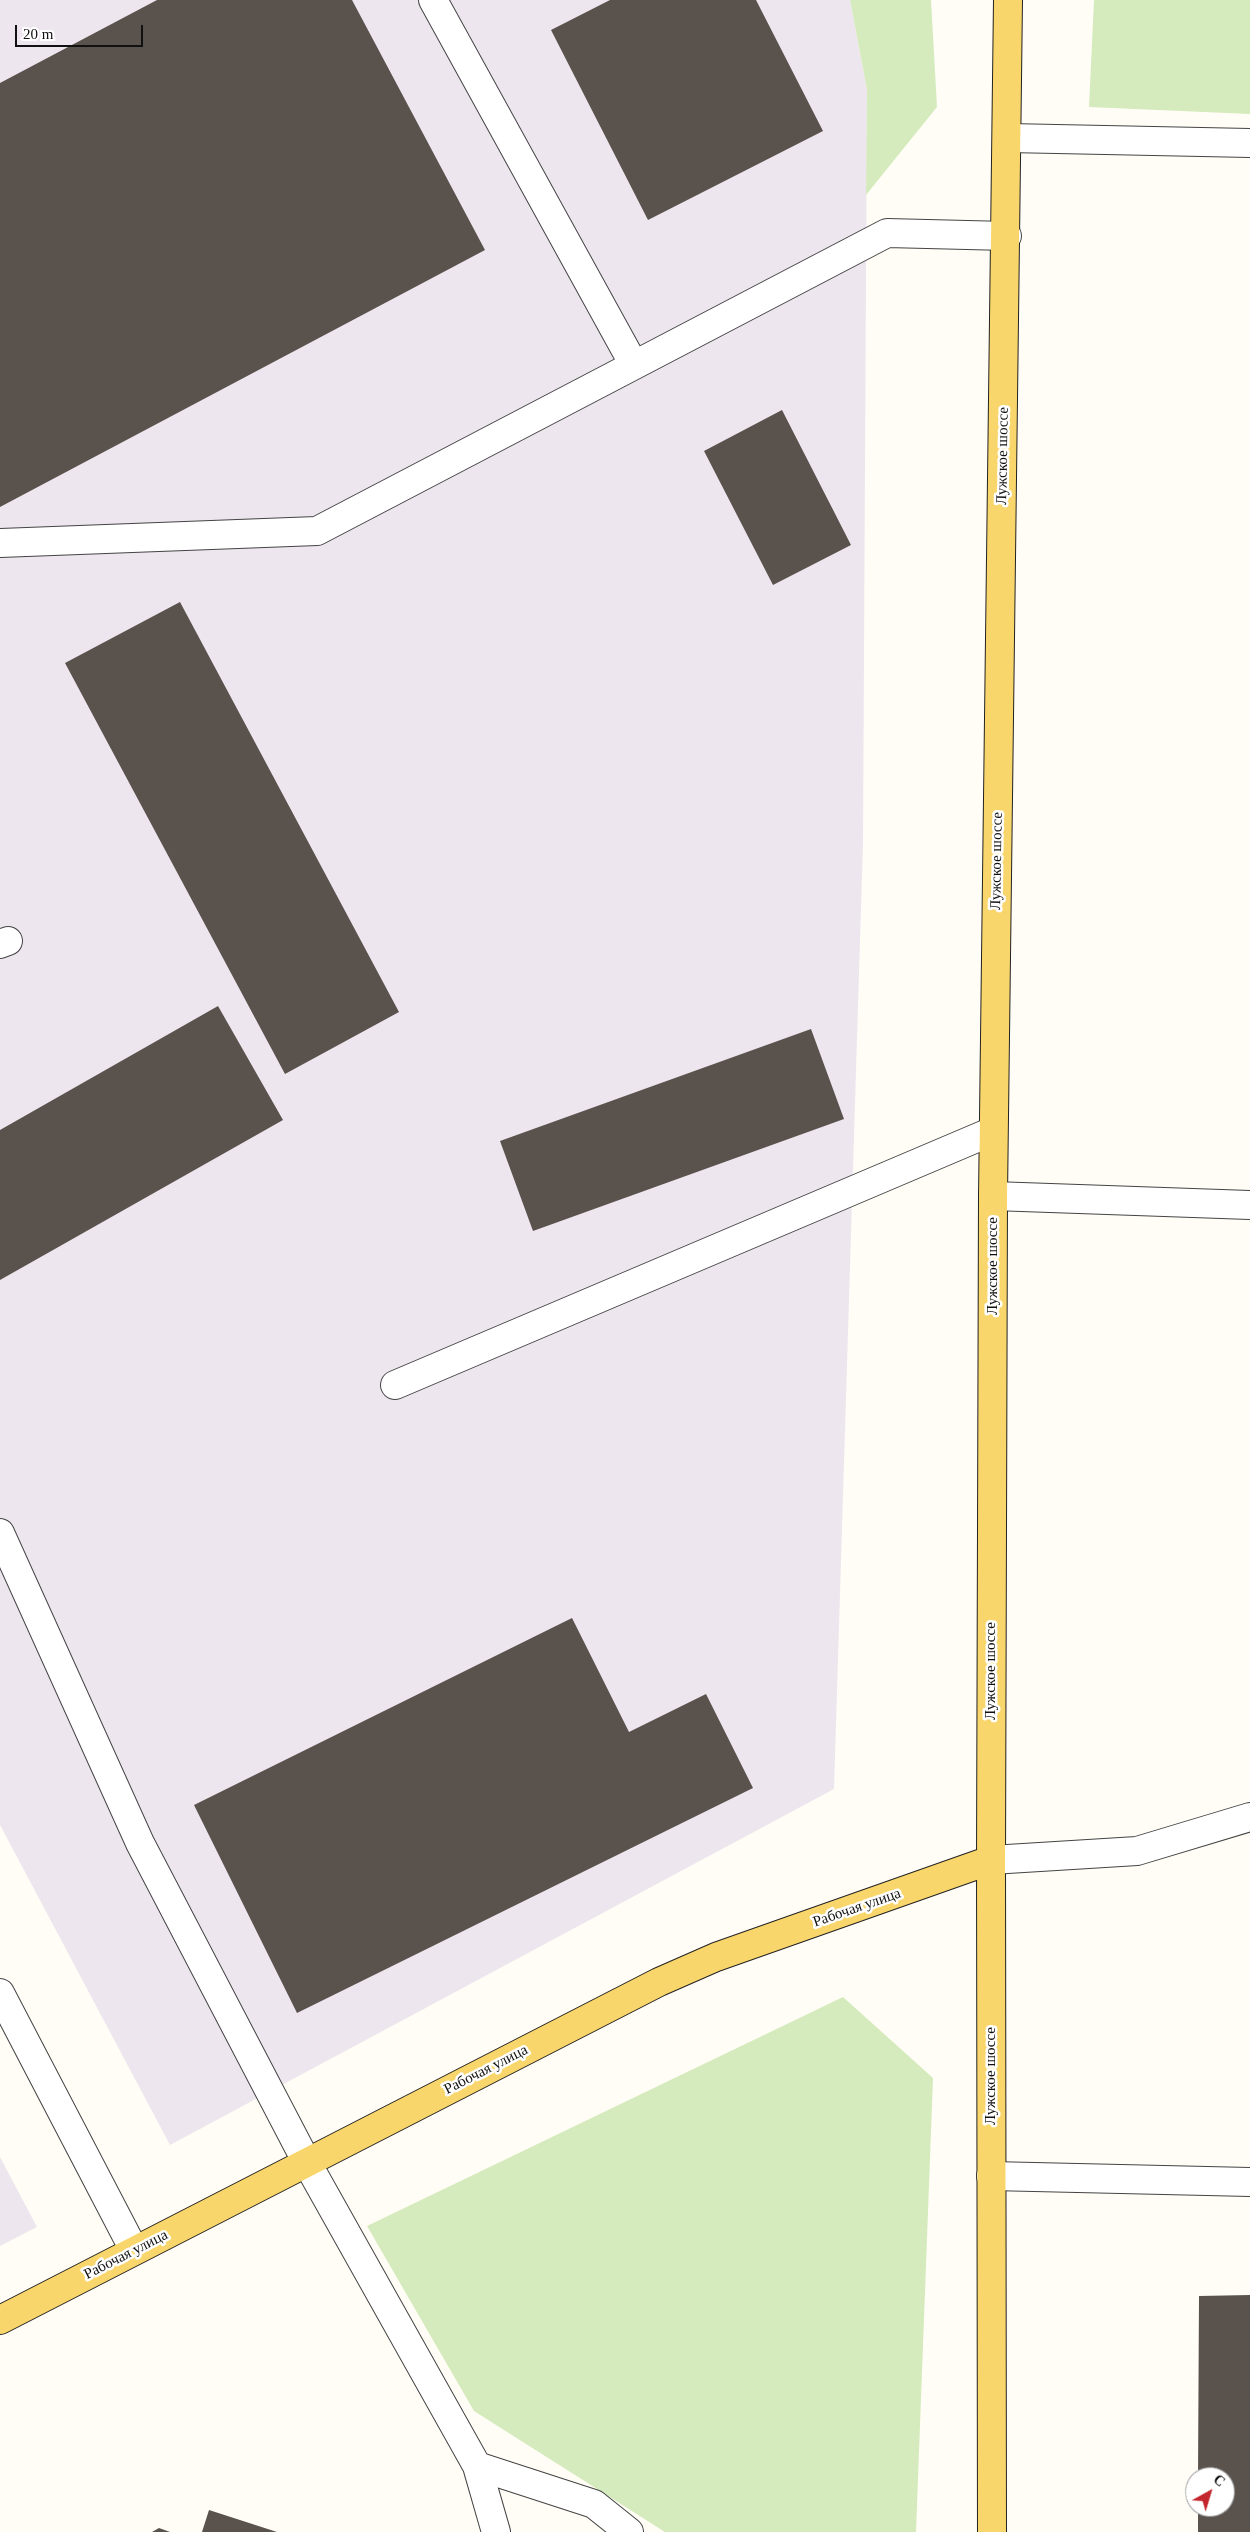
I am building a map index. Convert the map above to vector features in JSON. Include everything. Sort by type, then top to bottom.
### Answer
[{"type":"main road","name":"Лужское шоссе","points":[[992,2532],[993,1131],[1007,236],[1008,0]]},
{"type":"main road","name":"Рабочая улица","points":[[0,2320],[306,2161],[659,1982],[716,1957],[991,1860]]},
{"type":"lane","points":[[433,0],[634,365]]},
{"type":"lane","points":[[1008,138],[1250,143]]},
{"type":"lane","points":[[0,543],[317,531],[887,232],[1007,236]]},
{"type":"lane","points":[[395,1385],[993,1131]]},
{"type":"lane","points":[[993,1196],[1250,1205]]},
{"type":"lane","points":[[0,1533],[140,1843],[306,2161],[477,2466],[496,2532]]},
{"type":"lane","points":[[991,1860],[1137,1851],[1250,1817]]},
{"type":"lane","points":[[0,1993],[134,2250]]},
{"type":"lane","points":[[991,2176],[1250,2182]]},
{"type":"lane","points":[[477,2466],[594,2504],[629,2532]]},
{"type":"shaded area","points":[[0,0],[850,0],[867,90],[863,843],[834,1789],[170,2145],[0,1825]]},
{"type":"shaded area","points":[[0,2157],[37,2227],[0,2246]]},
{"type":"green space","points":[[850,0],[931,0],[937,107],[866,195],[867,90]]},
{"type":"green space","points":[[1094,0],[1250,0],[1250,114],[1089,107]]},
{"type":"green space","points":[[843,1997],[933,2078],[916,2532],[665,2532],[474,2411],[367,2226]]},
{"type":"building","points":[[157,0],[352,0],[485,250],[0,507],[0,83]]},
{"type":"building","points":[[610,0],[756,0],[823,131],[648,220],[551,30]]},
{"type":"building","points":[[782,410],[851,545],[773,585],[704,451]]},
{"type":"building","points":[[180,602],[399,1012],[285,1074],[65,663]]},
{"type":"building","points":[[218,1006],[283,1120],[0,1280],[0,1130]]},
{"type":"building","points":[[811,1029],[844,1119],[533,1231],[500,1141]]},
{"type":"building","points":[[572,1618],[629,1732],[706,1694],[753,1788],[297,2013],[194,1805]]},
{"type":"building","points":[[1250,2295],[1250,2532],[1198,2532],[1198,2517],[1235,2517],[1235,2467],[1198,2467],[1199,2296]]},
{"type":"building","points":[[209,2510],[277,2532],[202,2532]]},
{"type":"building","points":[[159,2528],[170,2532],[152,2532]]}]
